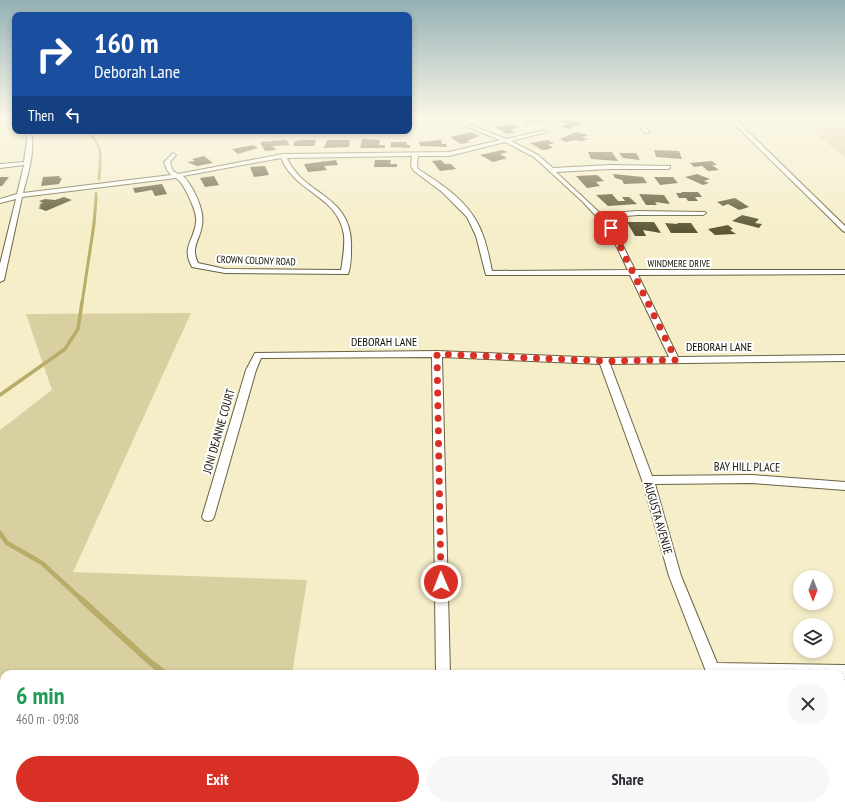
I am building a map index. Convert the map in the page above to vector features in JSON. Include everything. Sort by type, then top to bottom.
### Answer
[{"type":"street","points":[[0,280],[28,157]]},
{"type":"street","points":[[171,157],[167,162],[169,170],[176,176]]},
{"type":"street","points":[[0,201],[18,196],[176,176],[279,157]]},
{"type":"street","name":"CROWN COLONY ROAD","points":[[176,176],[183,180],[200,217],[198,229],[190,246],[190,255],[195,264],[225,271],[345,272],[347,235],[342,218],[327,199],[291,174],[283,157]]},
{"type":"street","name":"WINDMERE DRIVE","points":[[415,157],[414,166],[416,170],[457,200],[474,223],[480,235],[489,272],[845,272]]},
{"type":"street","points":[[537,157],[611,228],[676,360]]},
{"type":"street","points":[[770,157],[845,230]]},
{"type":"street","points":[[0,166],[27,163]]},
{"type":"street","points":[[551,170],[610,167],[668,167]]},
{"type":"street","points":[[0,195],[18,196]]},
{"type":"street","points":[[600,216],[637,213],[702,213]]},
{"type":"street","points":[[437,354],[443,670]]},
{"type":"street","name":"DEBORAH LANE","points":[[258,355],[437,354],[604,361],[845,358]]},
{"type":"street","name":"JONI DEANNE COURT","points":[[208,517],[251,370],[258,355]]},
{"type":"street","name":"AUGUSTA AVENUE","points":[[604,361],[648,480],[675,576],[712,670]]},
{"type":"street","name":"BAY HILL PLACE","points":[[648,480],[752,479],[845,486]]},
{"type":"shaded area","points":[[191,313],[73,572],[307,580],[293,670],[0,670],[0,430],[52,390],[26,314]]},
{"type":"building","points":[[205,157],[213,163],[197,166],[187,162],[195,161],[192,159]]},
{"type":"building","points":[[483,157],[507,158],[493,162]]},
{"type":"building","points":[[590,157],[615,157],[618,161],[591,159]]},
{"type":"building","points":[[622,157],[638,157],[640,160]]},
{"type":"building","points":[[656,157],[681,157],[682,159]]},
{"type":"building","points":[[336,160],[338,165],[324,166],[327,170],[308,172],[304,164]]},
{"type":"building","points":[[375,160],[391,160],[390,164],[397,164],[397,167],[374,167]]},
{"type":"building","points":[[441,160],[445,164],[451,164],[456,169],[440,171],[432,161]]},
{"type":"building","points":[[712,161],[717,165],[712,165],[719,170],[708,171],[702,166],[694,167],[690,163]]},
{"type":"building","points":[[265,166],[269,175],[254,177],[250,167]]},
{"type":"building","points":[[613,174],[643,177],[647,183],[624,184],[622,180],[615,178]]},
{"type":"building","points":[[697,174],[710,179],[704,181],[709,183],[703,185],[685,177]]},
{"type":"building","points":[[597,175],[604,181],[596,182],[600,186],[587,188],[576,176]]},
{"type":"building","points":[[60,176],[59,178],[62,178],[59,184],[41,186],[43,177]]},
{"type":"building","points":[[214,176],[219,185],[205,187],[200,178]]},
{"type":"building","points":[[0,177],[9,177],[2,186],[0,186]]},
{"type":"building","points":[[654,177],[673,177],[678,183],[660,185]]},
{"type":"building","points":[[162,184],[167,194],[155,196],[152,190],[135,193],[133,188]]},
{"type":"building","points":[[681,192],[698,192],[702,197],[695,197],[698,201],[688,201],[686,198],[679,198],[676,193],[682,193]]},
{"type":"building","points":[[612,194],[618,201],[625,201],[622,197],[629,197],[637,204],[608,206],[596,195]]},
{"type":"building","points":[[639,194],[664,195],[670,204],[655,202],[657,205],[646,205]]},
{"type":"building","points":[[64,197],[72,200],[46,211],[38,208],[41,207],[39,204],[43,203],[39,201],[45,199],[55,200]]},
{"type":"building","points":[[735,198],[749,207],[739,210],[728,204],[723,206],[717,202]]},
{"type":"building","points":[[742,215],[759,219],[755,223],[762,224],[759,228],[732,221]]},
{"type":"building","points":[[627,222],[654,222],[661,233],[643,230],[646,236],[635,236]]},
{"type":"building","points":[[665,223],[691,223],[698,233],[671,233]]},
{"type":"building","points":[[728,225],[733,229],[730,230],[736,234],[715,235],[708,229]]},
{"type":"waterway","points":[[99,179],[100,157]]},
{"type":"waterway","points":[[96,193],[96,199]]},
{"type":"waterway","points":[[82,303],[94,224],[96,199]]},
{"type":"waterway","points":[[0,395],[65,349],[78,329],[82,302]]},
{"type":"waterway","points":[[0,533],[7,543],[42,563],[82,600]]},
{"type":"waterway","points":[[81,599],[161,670]]},
{"type":"route","points":[[441,582],[437,354],[604,361],[676,360],[611,228]]}]
